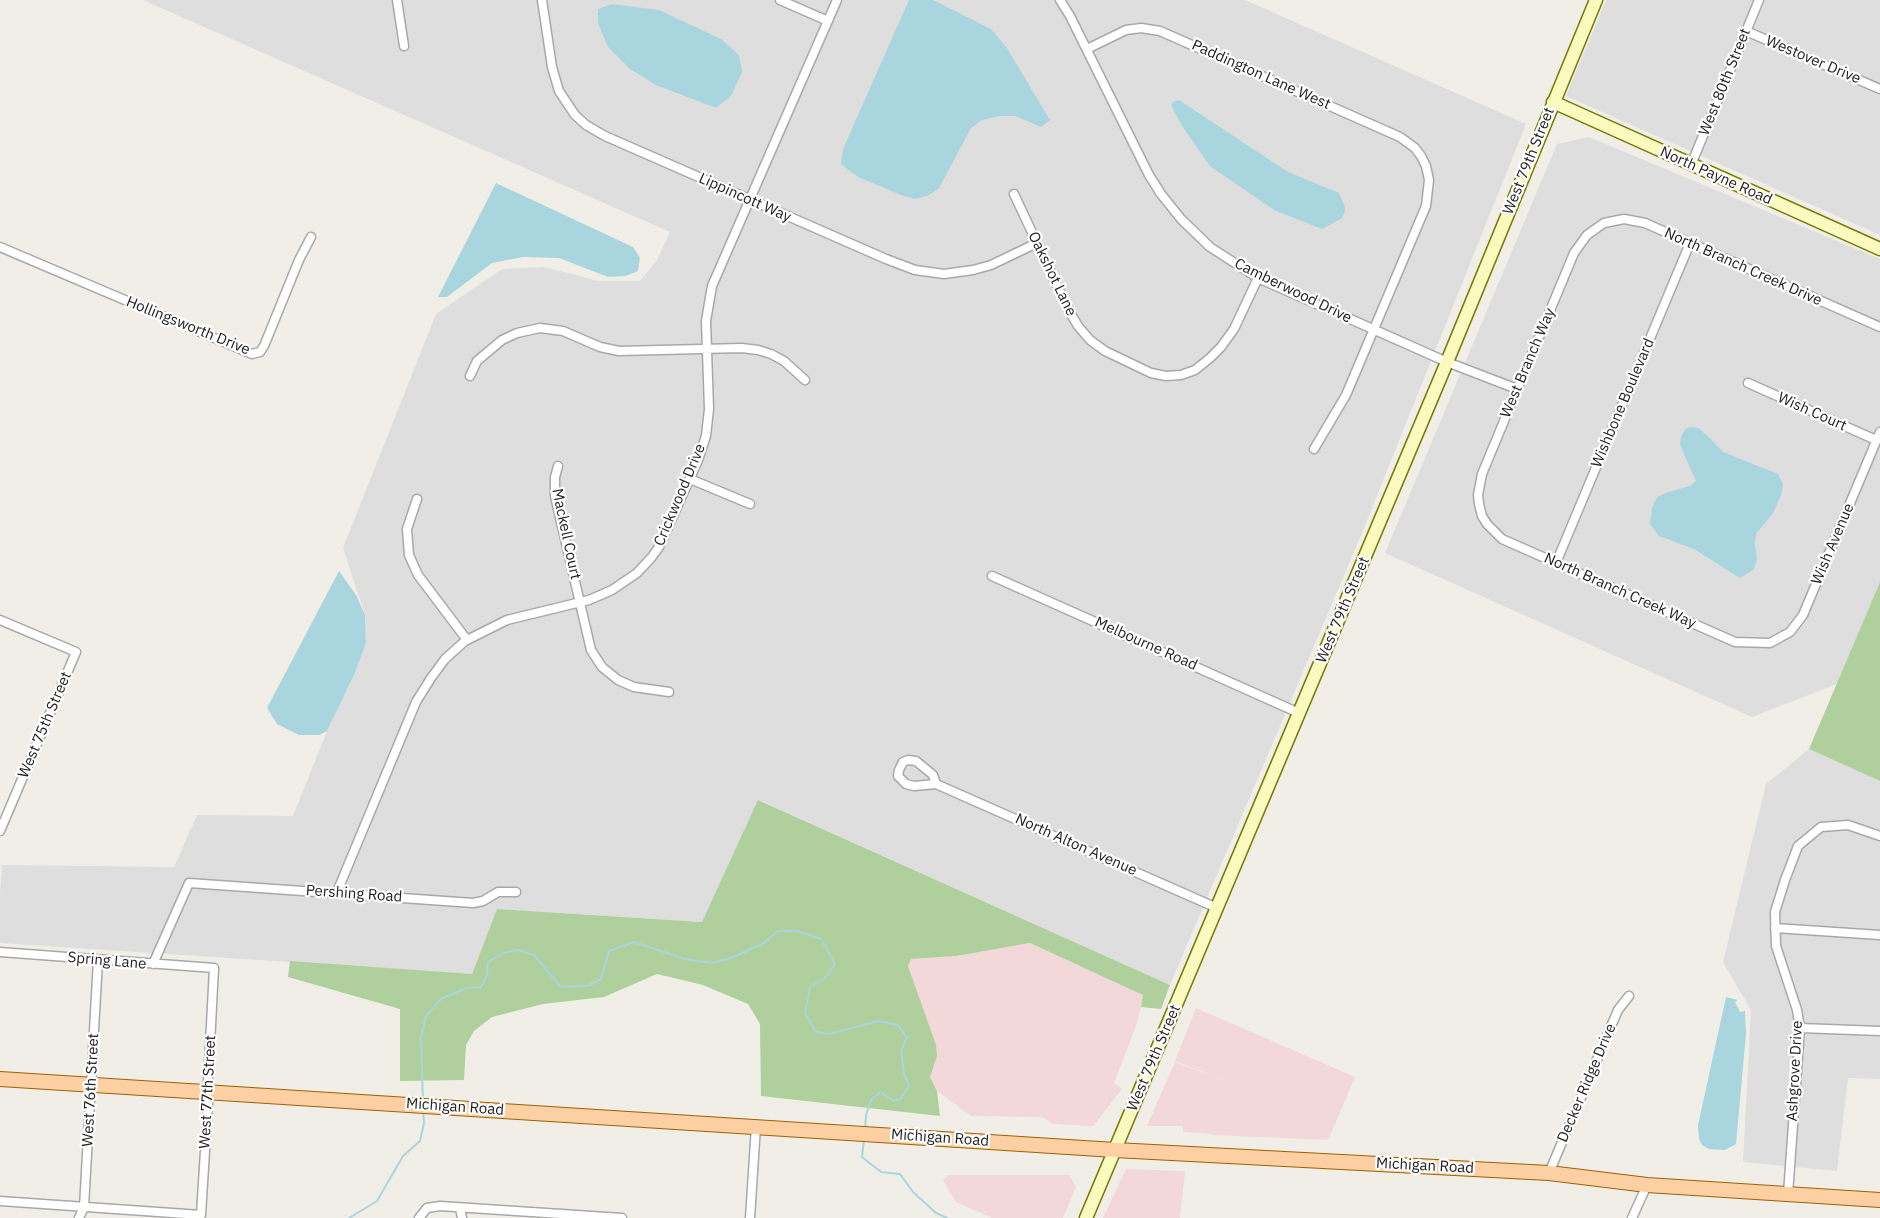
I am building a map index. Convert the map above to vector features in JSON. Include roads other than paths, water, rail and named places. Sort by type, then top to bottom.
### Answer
[{"type":"main road","name":"West 79th Street","points":[[1086,1218],[1447,362],[1596,0]]},
{"type":"main road","name":"North Payne Road","points":[[1553,102],[1880,249]]},
{"type":"main road","name":"Michigan Road","points":[[0,1079],[1115,1150],[1549,1173],[1647,1185],[1880,1200]]},
{"type":"street","points":[[397,0],[404,46]]},
{"type":"street","name":"Lippincott Way","points":[[542,0],[554,78],[561,95],[575,116],[586,126],[605,136],[902,266],[926,272],[952,273],[977,269],[1037,243]]},
{"type":"street","points":[[780,0],[828,21]]},
{"type":"street","name":"Crickwood Drive","points":[[337,892],[416,702],[437,669],[466,640],[482,631],[515,617],[599,597],[625,583],[651,558],[663,540],[702,450],[707,429],[706,321],[712,286],[837,0]]},
{"type":"street","name":"Camberwood Drive","points":[[1060,0],[1146,169],[1172,208],[1210,247],[1258,278],[1447,362],[1517,389]]},
{"type":"street","name":"West 80th Street","points":[[1691,165],[1759,0]]},
{"type":"street","name":"Paddington Lane West","points":[[1087,50],[1134,28],[1160,31],[1400,137],[1415,148],[1425,163],[1429,184],[1425,206],[1374,329]]},
{"type":"street","name":"Westover Drive","points":[[1746,31],[1879,87]]},
{"type":"street","name":"Oakshot Lane","points":[[1014,194],[1068,310],[1085,334],[1111,355],[1158,375],[1173,376],[1188,373],[1216,353],[1234,329],[1258,278]]},
{"type":"street","name":"North Branch Creek Drive","points":[[1604,223],[1624,219],[1639,221],[1880,327]]},
{"type":"street","name":"West Branch Way","points":[[1482,516],[1478,495],[1482,474],[1517,389],[1574,253],[1587,235],[1604,223]]},
{"type":"street","name":"Hollingsworth Drive","points":[[0,247],[252,354],[260,352],[264,346],[299,260],[311,237]]},
{"type":"street","name":"Wishbone Boulevard","points":[[1556,563],[1690,243]]},
{"type":"street","points":[[470,376],[474,364],[483,354],[506,338],[529,329],[556,330],[600,347],[619,351],[742,348],[765,352],[784,361],[805,380]]},
{"type":"street","points":[[1314,449],[1346,395],[1374,329]]},
{"type":"street","name":"Wish Court","points":[[1748,383],[1878,436]]},
{"type":"street","name":"Wish Avenue","points":[[1770,643],[1790,632],[1803,615],[1878,436]]},
{"type":"street","name":"Mackell Court","points":[[558,466],[555,477],[555,496],[591,650],[606,672],[618,680],[634,687],[669,692]]},
{"type":"street","points":[[690,479],[750,504]]},
{"type":"street","points":[[417,499],[407,530],[409,555],[418,575],[466,640]]},
{"type":"street","name":"North Branch Creek Way","points":[[1482,516],[1502,539],[1735,642],[1770,643]]},
{"type":"street","name":"Melbourne Road","points":[[992,576],[1299,712]]},
{"type":"street","name":"West 75th Street","points":[[0,620],[76,652],[0,831]]},
{"type":"street","name":"North Alton Avenue","points":[[936,784],[1217,908]]},
{"type":"street","name":"Ashgrove Drive","points":[[1788,1194],[1800,1028],[1797,1010],[1776,946],[1775,912],[1798,846],[1821,827],[1848,825],[1880,836]]},
{"type":"street","name":"Pershing Road","points":[[153,964],[189,883],[473,903],[483,901],[498,892],[516,892]]},
{"type":"street","points":[[1775,928],[1880,935]]},
{"type":"street","name":"Spring Lane","points":[[0,952],[214,968]]},
{"type":"street","name":"West 76th Street","points":[[79,1218],[84,1206],[98,960]]},
{"type":"street","name":"West 77th Street","points":[[84,1206],[201,1215],[214,968]]},
{"type":"street","name":"Decker Ridge Drive","points":[[1549,1173],[1618,1010],[1629,996]]},
{"type":"street","points":[[1800,1028],[1880,1031]]},
{"type":"street","points":[[750,1218],[756,1126]]},
{"type":"street","points":[[1632,1218],[1647,1185]]},
{"type":"street","points":[[0,1201],[84,1206]]},
{"type":"street","points":[[419,1218],[427,1208],[440,1206],[622,1218]]},
{"type":"street","points":[[460,1208],[462,1218]]},
{"type":"water","points":[[909,0],[933,0],[991,29],[1007,48],[1050,120],[1041,127],[1015,116],[1000,116],[982,120],[971,128],[939,188],[929,195],[915,199],[858,177],[841,164],[843,149]]},
{"type":"water","points":[[612,4],[659,10],[721,39],[739,55],[742,72],[731,96],[716,108],[656,85],[630,69],[608,47],[598,23],[598,9]]},
{"type":"water","points":[[1179,100],[1288,172],[1339,193],[1345,207],[1341,219],[1322,229],[1274,210],[1210,166],[1182,126],[1171,105]]},
{"type":"water","points":[[496,183],[633,247],[640,258],[638,271],[626,276],[608,277],[559,258],[523,257],[492,263],[447,297],[438,297]]},
{"type":"water","points":[[1698,428],[1723,452],[1778,474],[1783,484],[1773,513],[1756,534],[1757,558],[1754,569],[1740,578],[1694,549],[1659,536],[1650,524],[1652,508],[1657,497],[1690,486],[1696,481],[1680,445],[1685,429]]},
{"type":"water","points":[[339,571],[356,595],[365,615],[366,643],[354,675],[327,731],[319,735],[299,735],[277,724],[267,708]]},
{"type":"water","points":[[1726,997],[1738,1000],[1735,1002],[1740,1012],[1745,1011],[1746,1034],[1736,1144],[1725,1150],[1709,1149],[1702,1145],[1698,1125]]},
{"type":"waterway","points":[[423,1102],[421,1037],[426,1016],[441,999],[467,988],[481,987],[487,975],[488,962],[503,953],[518,950],[534,955],[561,987],[588,986],[601,979],[609,951],[634,942],[685,959],[712,963],[731,958],[764,943],[778,931],[797,931],[821,939],[835,964],[825,978],[810,987],[805,1013],[816,1032],[830,1034],[878,1021],[898,1025],[907,1038],[901,1050],[904,1074],[909,1086],[901,1098],[894,1101],[880,1092],[871,1100],[866,1115],[865,1130]]},
{"type":"waterway","points":[[349,1218],[377,1201],[403,1156],[420,1141],[424,1123],[423,1110]]},
{"type":"waterway","points":[[864,1139],[862,1157],[881,1172],[900,1174],[913,1192],[936,1213],[947,1218]]}]
